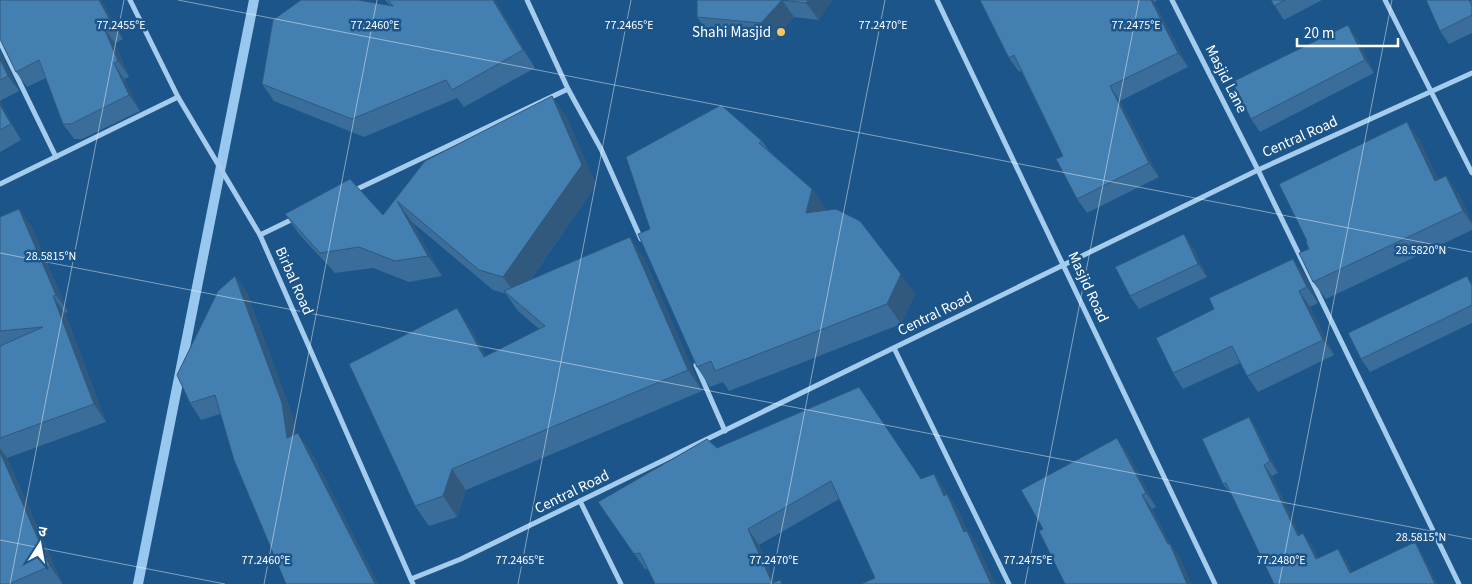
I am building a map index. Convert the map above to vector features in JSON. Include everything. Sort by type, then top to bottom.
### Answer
[{"type":"street","name":"Birbal Road","points":[[130,0],[178,97],[260,235],[412,581]]},
{"type":"street","points":[[527,0],[568,88],[601,149],[645,248]]},
{"type":"street","name":"Masjid Road","points":[[937,0],[1215,584]]},
{"type":"street","name":"Masjid Lane","points":[[1172,0],[1258,170],[1459,584]]},
{"type":"street","points":[[1385,0],[1433,92],[1472,173]]},
{"type":"street","points":[[0,42],[56,157]]},
{"type":"street","name":"Central Road","points":[[412,581],[725,431],[1258,170],[1472,73]]},
{"type":"street","points":[[346,194],[568,88]]},
{"type":"street","points":[[0,184],[178,97]]},
{"type":"street","points":[[260,235],[303,214]]},
{"type":"street","points":[[894,348],[1009,584]]},
{"type":"street","points":[[692,355],[725,431]]},
{"type":"street","points":[[580,501],[621,584]]},
{"type":"building","points":[[0,0],[99,0],[112,24],[104,28],[118,61],[114,63],[129,95],[71,124],[63,124],[39,60],[16,72],[0,39]]},
{"type":"building","points":[[301,0],[358,0],[393,6],[388,0],[493,0],[523,50],[452,90],[446,80],[352,119],[262,84],[273,20]]},
{"type":"building","points":[[697,0],[782,0],[761,23],[697,17]]},
{"type":"building","points":[[782,0],[808,0],[806,3]]},
{"type":"building","points":[[980,0],[1151,0],[1178,53],[1110,86],[1149,163],[1077,199],[1056,159],[1063,156],[1014,55],[1009,58]]},
{"type":"building","points":[[1271,0],[1285,0],[1274,6]]},
{"type":"building","points":[[1426,0],[1469,0],[1472,6],[1472,15],[1440,31]]},
{"type":"building","points":[[1348,25],[1365,60],[1251,119],[1232,82]]},
{"type":"building","points":[[0,59],[8,76],[0,80]]},
{"type":"building","points":[[552,96],[582,165],[503,277],[479,270],[397,201],[428,256],[395,261],[359,247],[320,253],[285,214],[350,179],[383,215],[425,161]]},
{"type":"building","points":[[0,105],[11,124],[0,130]]},
{"type":"building","points":[[721,105],[762,141],[759,143],[812,189],[806,213],[836,209],[860,221],[901,274],[887,304],[715,371],[711,361],[697,367],[638,234],[650,229],[626,157]]},
{"type":"building","points":[[1407,122],[1435,181],[1446,176],[1463,211],[1313,282],[1299,253],[1309,249],[1307,241],[1279,184]]},
{"type":"building","points":[[19,209],[56,295],[53,296],[94,404],[0,438],[0,346],[43,327],[0,331],[0,217]]},
{"type":"building","points":[[1184,234],[1198,264],[1130,296],[1115,267]]},
{"type":"building","points":[[630,237],[688,370],[452,469],[443,496],[415,506],[349,364],[457,308],[484,357],[545,326],[504,291]]},
{"type":"building","points":[[1293,259],[1307,287],[1299,291],[1323,340],[1247,376],[1232,346],[1173,373],[1156,338],[1214,309],[1209,298]]},
{"type":"building","points":[[235,276],[282,403],[287,438],[298,433],[375,584],[286,584],[234,460],[215,395],[190,403],[177,375],[218,291]]},
{"type":"building","points":[[1467,276],[1472,286],[1472,305],[1361,359],[1348,333]]},
{"type":"building","points":[[859,387],[921,479],[934,474],[944,496],[947,494],[964,532],[967,531],[991,584],[861,584],[875,578],[831,481],[748,529],[772,583],[780,580],[782,584],[655,584],[640,553],[634,554],[598,502],[707,439],[717,448]]},
{"type":"building","points":[[1249,417],[1270,461],[1264,465],[1298,536],[1303,533],[1316,559],[1338,549],[1350,573],[1415,542],[1435,584],[1274,584],[1226,483],[1223,484],[1202,439]]},
{"type":"building","points":[[1117,438],[1146,493],[1142,495],[1168,544],[1170,544],[1187,584],[1065,584],[1039,531],[1043,529],[1021,490]]},
{"type":"building","points":[[0,452],[50,566],[9,584],[0,584]]},
{"type":"waterway","points":[[138,584],[254,0]]},
{"type":"place","name":"Shahi Masjid","points":[[781,32]]}]
